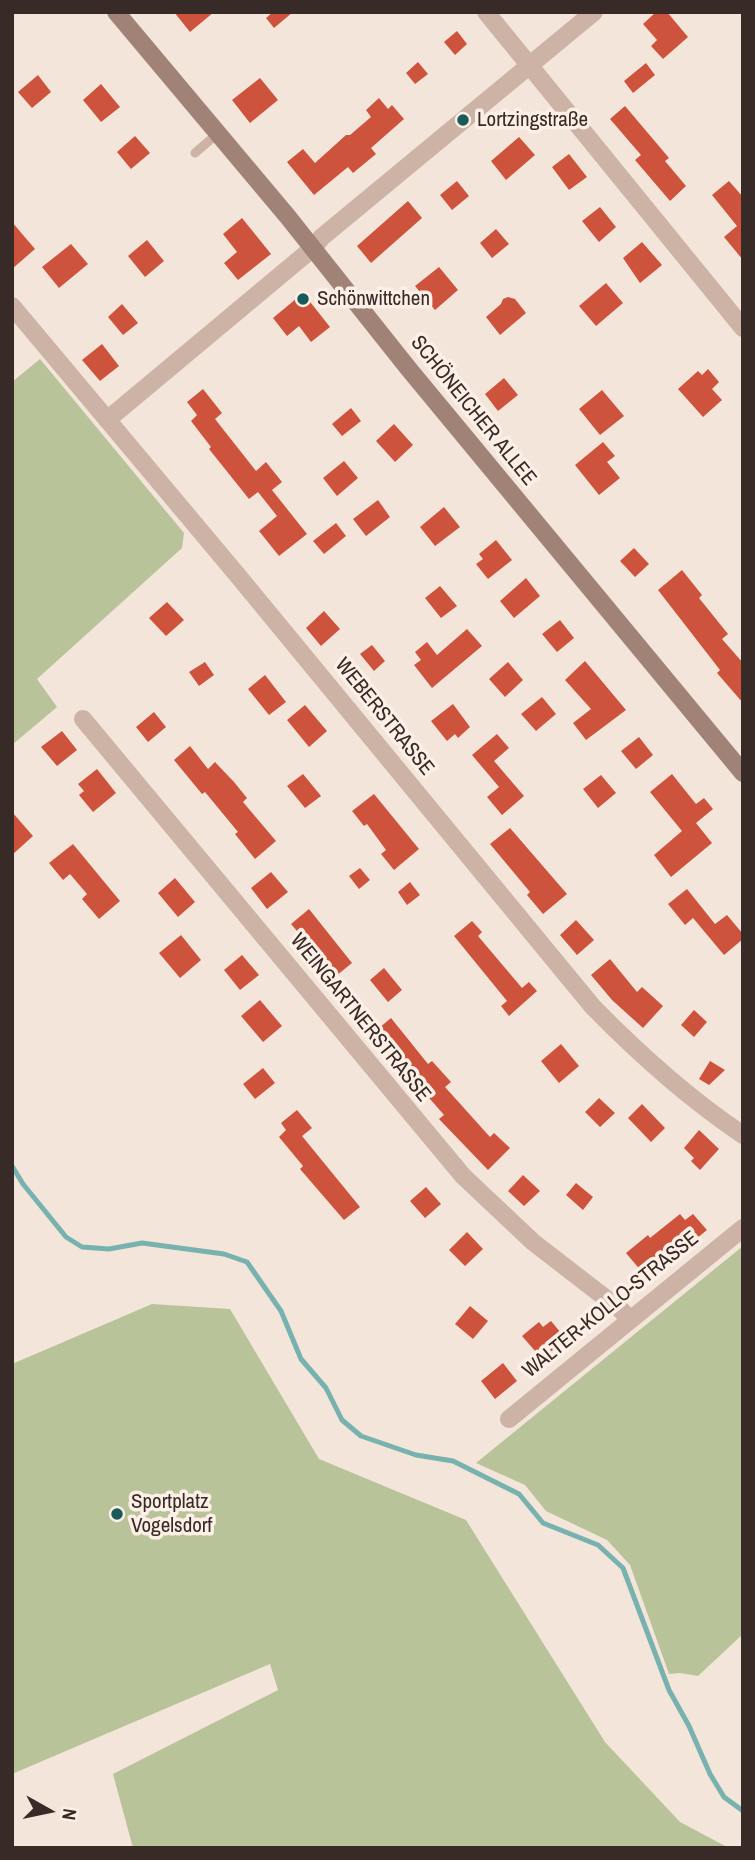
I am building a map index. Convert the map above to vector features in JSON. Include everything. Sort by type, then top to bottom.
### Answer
[{"type":"street","name":"SCHÖNEICHER ALLEE","points":[[116,12],[743,773]]},
{"type":"street","points":[[486,12],[743,328]]},
{"type":"street","points":[[107,420],[313,248],[322,237],[594,12]]},
{"type":"street","name":"WEBERSTRASSE","points":[[12,306],[593,1007],[670,1080],[743,1135]]},
{"type":"street","name":"WEINGARTNERSTRASSE","points":[[83,719],[463,1176],[533,1242],[629,1319]]},
{"type":"street","name":"WALTER-KOLLO-STRASSE","points":[[509,1419],[743,1228]]},
{"type":"lane","points":[[195,153],[217,134]]},
{"type":"green space","points":[[40,359],[184,533],[182,548],[37,679],[57,707],[12,745],[12,382]]},
{"type":"green space","points":[[743,1246],[743,1634],[698,1676],[669,1674],[630,1565],[607,1540],[546,1511],[525,1485],[476,1463]]},
{"type":"green space","points":[[152,1304],[230,1309],[319,1459],[466,1520],[605,1742],[680,1822],[729,1848],[133,1848],[113,1774],[278,1690],[270,1664],[12,1774],[12,1364]]},
{"type":"building","points":[[174,12],[214,12],[190,32]]},
{"type":"building","points":[[273,12],[293,12],[274,28],[266,18]]},
{"type":"building","points":[[656,12],[667,12],[688,37],[663,59],[651,46],[657,40],[643,24]]},
{"type":"building","points":[[457,31],[467,44],[455,55],[444,42]]},
{"type":"building","points":[[418,62],[428,74],[415,84],[406,73]]},
{"type":"building","points":[[646,63],[655,75],[633,93],[624,81]]},
{"type":"building","points":[[38,75],[51,92],[32,108],[18,92]]},
{"type":"building","points":[[260,78],[278,100],[250,123],[232,100]]},
{"type":"building","points":[[101,84],[120,107],[101,122],[83,100]]},
{"type":"building","points":[[379,98],[388,109],[392,105],[404,119],[371,148],[376,154],[353,173],[348,167],[314,195],[287,162],[303,149],[315,163],[371,117],[366,110]]},
{"type":"building","points":[[625,106],[669,158],[665,161],[686,186],[670,201],[635,160],[641,155],[610,119]]},
{"type":"building","points":[[135,136],[150,153],[131,169],[117,152]]},
{"type":"building","points":[[519,137],[535,155],[506,180],[491,161]]},
{"type":"building","points":[[569,154],[587,177],[569,190],[552,167]]},
{"type":"building","points":[[457,181],[469,196],[452,210],[440,195]]},
{"type":"building","points":[[729,181],[743,197],[743,260],[724,237],[737,226],[712,195]]},
{"type":"building","points":[[408,201],[422,218],[371,263],[357,246]]},
{"type":"building","points":[[600,207],[616,227],[599,242],[582,221]]},
{"type":"building","points":[[242,218],[271,254],[238,280],[224,263],[237,252],[223,234]]},
{"type":"building","points":[[12,222],[35,249],[12,269]]},
{"type":"building","points":[[496,229],[509,244],[492,258],[480,243]]},
{"type":"building","points":[[147,240],[164,261],[145,277],[128,256]]},
{"type":"building","points":[[642,242],[662,265],[640,283],[623,258]]},
{"type":"building","points":[[71,244],[88,264],[59,288],[42,267]]},
{"type":"building","points":[[439,267],[458,290],[435,310],[415,286]]},
{"type":"building","points":[[606,283],[623,303],[596,326],[579,306]]},
{"type":"building","points":[[303,293],[330,327],[311,342],[299,326],[287,336],[273,318]]},
{"type":"building","points":[[508,297],[515,299],[526,313],[500,335],[486,317]]},
{"type":"building","points":[[122,304],[138,323],[123,335],[108,317]]},
{"type":"building","points":[[102,344],[119,366],[100,381],[82,360]]},
{"type":"building","points":[[708,369],[719,382],[712,389],[722,400],[703,417],[678,389],[698,371],[702,375]]},
{"type":"building","points":[[504,378],[518,395],[498,411],[485,394]]},
{"type":"building","points":[[203,389],[222,413],[215,419],[256,471],[266,462],[282,482],[272,490],[307,534],[279,556],[259,531],[277,516],[258,492],[249,499],[209,449],[211,447],[191,421],[197,415],[187,402]]},
{"type":"building","points":[[602,390],[624,416],[600,435],[579,409]]},
{"type":"building","points":[[351,408],[361,421],[342,436],[332,424]]},
{"type":"building","points":[[394,424],[413,445],[395,462],[376,441]]},
{"type":"building","points":[[603,442],[615,456],[607,462],[620,478],[599,495],[575,465]]},
{"type":"building","points":[[344,461],[358,478],[337,496],[323,478]]},
{"type":"building","points":[[378,500],[390,517],[366,536],[353,519]]},
{"type":"building","points":[[444,507],[460,527],[435,546],[420,527]]},
{"type":"building","points":[[336,523],[346,536],[324,554],[313,541]]},
{"type":"building","points":[[496,540],[512,560],[488,579],[476,564],[483,559],[479,554]]},
{"type":"building","points":[[634,548],[649,564],[635,577],[620,561]]},
{"type":"building","points":[[682,570],[702,595],[699,598],[728,634],[722,639],[743,663],[743,703],[717,673],[720,670],[658,590]]},
{"type":"building","points":[[526,578],[540,596],[514,618],[500,601]]},
{"type":"building","points":[[440,586],[457,606],[441,618],[425,598]]},
{"type":"building","points":[[167,602],[184,620],[166,636],[149,618]]},
{"type":"building","points":[[324,611],[340,629],[321,646],[306,628]]},
{"type":"building","points":[[560,620],[574,638],[557,652],[542,634]]},
{"type":"building","points":[[467,629],[482,646],[432,688],[414,665],[421,660],[415,652],[427,642],[437,655]]},
{"type":"building","points":[[372,645],[385,661],[374,671],[360,654]]},
{"type":"building","points":[[585,661],[626,710],[586,740],[573,723],[591,709],[565,680]]},
{"type":"building","points":[[205,662],[214,675],[199,686],[189,672]]},
{"type":"building","points":[[508,662],[523,680],[505,697],[489,679]]},
{"type":"building","points":[[265,675],[286,702],[269,715],[248,689]]},
{"type":"building","points":[[542,697],[556,714],[536,731],[521,714]]},
{"type":"building","points":[[453,704],[470,727],[458,738],[455,734],[447,741],[431,721]]},
{"type":"building","points":[[305,705],[327,731],[309,747],[287,720]]},
{"type":"building","points":[[154,712],[166,727],[148,742],[136,727]]},
{"type":"building","points":[[62,731],[77,750],[57,766],[41,747]]},
{"type":"building","points":[[497,734],[509,748],[494,761],[524,796],[502,815],[487,797],[499,787],[472,755]]},
{"type":"building","points":[[639,737],[653,755],[636,769],[621,751]]},
{"type":"building","points":[[190,746],[208,769],[215,762],[234,782],[247,798],[243,802],[276,841],[255,859],[235,834],[238,832],[174,760]]},
{"type":"building","points":[[97,769],[116,793],[93,812],[79,795],[84,791],[78,784]]},
{"type":"building","points":[[303,774],[321,796],[305,808],[287,786]]},
{"type":"building","points":[[672,774],[696,804],[704,798],[713,809],[696,823],[712,843],[671,877],[654,855],[682,831],[650,792]]},
{"type":"building","points":[[601,775],[616,793],[598,808],[583,789]]},
{"type":"building","points":[[374,794],[419,849],[394,870],[381,854],[386,850],[367,824],[364,826],[352,811]]},
{"type":"building","points":[[12,812],[33,836],[12,855]]},
{"type":"building","points":[[510,828],[567,894],[543,914],[527,895],[530,892],[490,844]]},
{"type":"building","points":[[73,844],[120,901],[99,919],[82,899],[87,894],[70,874],[63,880],[49,863]]},
{"type":"building","points":[[360,868],[370,880],[359,889],[349,876]]},
{"type":"building","points":[[271,872],[288,892],[267,909],[251,888]]},
{"type":"building","points":[[175,878],[195,902],[178,917],[158,893]]},
{"type":"building","points":[[410,882],[420,895],[407,905],[398,892]]},
{"type":"building","points":[[687,889],[715,924],[727,915],[743,934],[743,939],[724,955],[693,918],[685,925],[668,904]]},
{"type":"building","points":[[309,909],[352,963],[331,980],[316,962],[320,958],[291,924]]},
{"type":"building","points":[[576,920],[594,940],[577,955],[560,935]]},
{"type":"building","points":[[472,921],[482,932],[478,936],[522,988],[529,982],[537,991],[509,1016],[501,1006],[507,1001],[454,936]]},
{"type":"building","points":[[181,935],[201,960],[180,978],[159,953]]},
{"type":"building","points":[[242,955],[259,975],[240,990],[224,970]]},
{"type":"building","points":[[610,959],[637,992],[642,987],[663,1006],[643,1028],[612,1000],[591,975]]},
{"type":"building","points":[[384,968],[402,990],[388,1002],[370,980]]},
{"type":"building","points":[[260,1000],[282,1026],[263,1042],[241,1016]]},
{"type":"building","points":[[694,1010],[707,1022],[694,1037],[681,1025]]},
{"type":"building","points":[[391,1018],[428,1064],[432,1061],[451,1082],[445,1087],[490,1137],[494,1133],[510,1148],[488,1170],[439,1119],[444,1115],[373,1033]]},
{"type":"building","points":[[561,1044],[579,1066],[559,1083],[541,1061]]},
{"type":"building","points":[[710,1061],[725,1070],[709,1085],[699,1079]]},
{"type":"building","points":[[263,1068],[275,1083],[255,1099],[243,1084]]},
{"type":"building","points":[[599,1098],[615,1113],[600,1127],[585,1112]]},
{"type":"building","points":[[642,1104],[665,1128],[651,1142],[628,1118]]},
{"type":"building","points":[[297,1110],[312,1128],[302,1136],[360,1207],[344,1220],[300,1169],[303,1166],[279,1137],[286,1130],[281,1123]]},
{"type":"building","points":[[699,1130],[719,1149],[700,1170],[691,1161],[694,1158],[684,1148]]},
{"type":"building","points":[[523,1175],[540,1191],[524,1206],[508,1191]]},
{"type":"building","points":[[576,1183],[593,1197],[583,1210],[566,1195]]},
{"type":"building","points":[[426,1187],[441,1204],[425,1218],[410,1201]]},
{"type":"building","points":[[680,1214],[685,1220],[693,1214],[707,1230],[685,1248],[679,1241],[642,1272],[626,1253]]},
{"type":"building","points":[[467,1232],[483,1249],[465,1266],[449,1250]]},
{"type":"building","points":[[470,1306],[488,1321],[473,1339],[455,1324]]},
{"type":"building","points":[[551,1321],[566,1339],[542,1359],[522,1336],[539,1322],[543,1327]]},
{"type":"building","points":[[503,1363],[517,1381],[495,1399],[481,1381]]},
{"type":"waterway","points":[[12,1166],[23,1184],[66,1237],[82,1247],[109,1249],[142,1243],[224,1254],[247,1262],[281,1311],[301,1359],[326,1388],[342,1420],[361,1436],[416,1455],[453,1461],[519,1494],[543,1523],[598,1545],[623,1568],[669,1690],[689,1726],[710,1774],[724,1797],[743,1811]]},
{"type":"place","name":"Lortzingstraße","points":[[463,120]]},
{"type":"place","name":"Schönwittchen","points":[[303,299]]},
{"type":"place","name":"Sportplatz Vogelsdorf","points":[[117,1514]]}]
